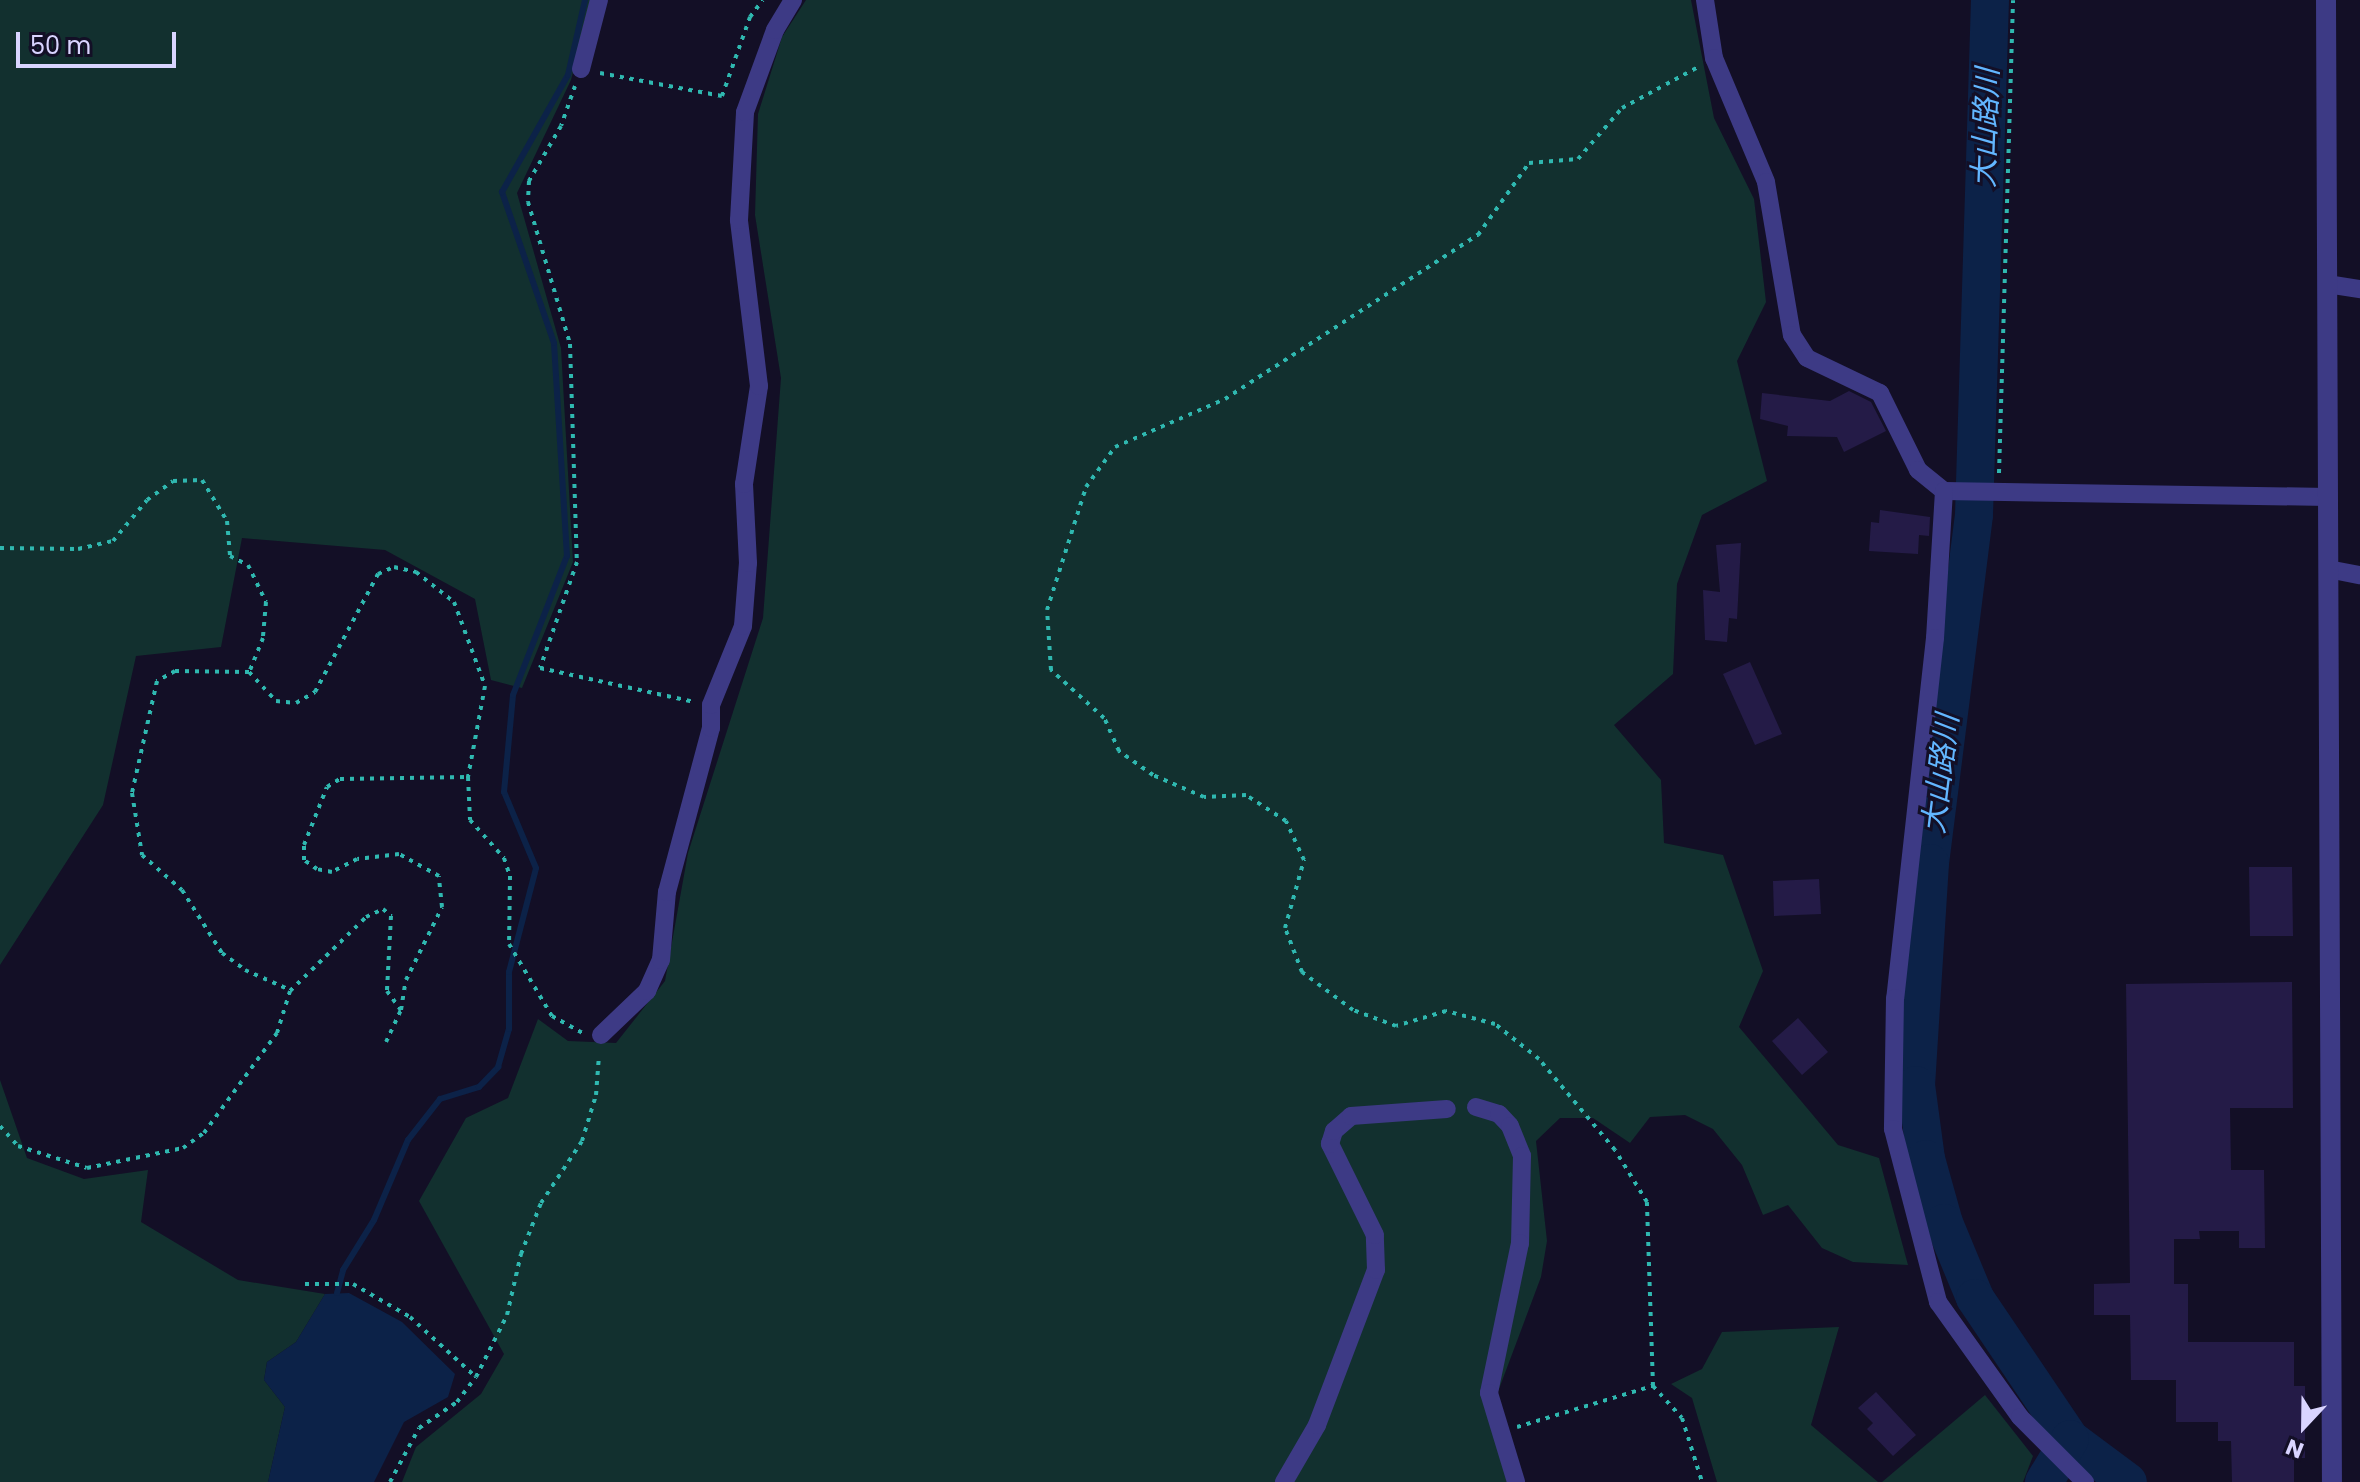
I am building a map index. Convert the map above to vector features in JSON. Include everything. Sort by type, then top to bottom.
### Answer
[{"type":"street","points":[[581,69],[599,0]]},
{"type":"street","points":[[601,1035],[647,991],[661,960],[667,892],[711,728],[711,705],[743,626],[748,563],[744,484],[759,386],[739,220],[745,112],[775,30],[793,0]]},
{"type":"street","points":[[1705,0],[1714,58],[1766,182],[1792,335],[1807,358],[1880,393],[1918,470],[1950,491],[2328,497]]},
{"type":"street","points":[[2326,0],[2332,1482]]},
{"type":"street","points":[[2327,284],[2360,289]]},
{"type":"street","points":[[1950,491],[1895,998],[1893,1129],[1902,1181],[1938,1302],[2020,1417],[2085,1482]]},
{"type":"street","points":[[2328,569],[2360,575]]},
{"type":"street","points":[[1476,1107],[1499,1114],[1510,1126],[1522,1156],[1520,1243],[1489,1393],[1516,1482]]},
{"type":"street","points":[[1284,1482],[1317,1425],[1376,1270],[1375,1235],[1330,1144],[1334,1131],[1351,1116],[1447,1109]]},
{"type":"path","points":[[711,705],[540,668],[577,562],[570,344],[528,202],[529,181],[561,126],[581,69],[722,96],[750,17],[763,0]]},
{"type":"path","points":[[1999,491],[2013,0]]},
{"type":"path","points":[[1702,1482],[1682,1418],[1653,1386],[1647,1202],[1615,1150],[1539,1059],[1495,1024],[1446,1011],[1396,1026],[1353,1010],[1302,972],[1285,928],[1304,860],[1286,821],[1246,795],[1204,797],[1153,775],[1119,751],[1104,718],[1051,670],[1047,610],[1086,487],[1115,447],[1225,399],[1478,235],[1529,163],[1578,159],[1622,108],[1714,58]]},
{"type":"path","points":[[0,548],[78,549],[113,541],[147,500],[173,481],[202,480],[227,521],[230,556],[248,565],[266,602],[263,638],[249,672]]},
{"type":"path","points":[[290,991],[245,970],[222,953],[182,890],[142,855],[132,793],[157,681],[175,671],[249,672],[276,701],[296,703],[315,692],[378,574],[394,567],[416,572],[454,602],[485,686],[468,777],[470,820],[504,858],[510,876],[509,944],[524,964],[552,1016],[580,1034],[601,1035],[596,1095],[582,1141],[541,1203],[521,1254],[507,1315],[476,1377],[457,1402],[419,1428],[390,1482]]},
{"type":"path","points":[[386,1042],[401,1010],[406,980],[442,907],[439,876],[399,854],[357,859],[332,872],[317,869],[304,860],[304,845],[327,787],[340,779],[468,777]]},
{"type":"path","points":[[0,1126],[18,1146],[87,1168],[183,1148],[204,1133],[277,1033],[290,991],[366,917],[383,909],[391,916],[387,991],[401,1010]]},
{"type":"path","points":[[305,1284],[327,1281],[353,1284],[410,1317],[476,1377]]},
{"type":"path","points":[[1504,1442],[1522,1422],[1653,1386]]},
{"type":"green space","points":[[0,0],[591,0],[571,80],[517,193],[561,348],[573,562],[522,688],[491,680],[475,599],[385,550],[242,538],[221,647],[136,656],[103,805],[0,965]]},
{"type":"green space","points":[[806,0],[1691,0],[1714,118],[1754,199],[1766,302],[1737,361],[1767,481],[1702,515],[1677,584],[1673,674],[1614,725],[1661,780],[1664,843],[1723,855],[1763,971],[1739,1027],[1838,1145],[1879,1158],[1908,1265],[1853,1262],[1822,1248],[1788,1205],[1763,1215],[1742,1165],[1713,1129],[1685,1115],[1650,1117],[1630,1143],[1593,1118],[1560,1118],[1536,1141],[1547,1241],[1541,1277],[1493,1405],[1510,1482],[402,1482],[416,1447],[481,1394],[504,1354],[419,1201],[466,1118],[508,1098],[538,1019],[568,1041],[616,1043],[665,981],[688,853],[763,618],[781,378],[755,215],[758,114],[782,37]]},
{"type":"green space","points":[[0,1080],[27,1158],[84,1179],[148,1170],[141,1222],[238,1280],[325,1294],[296,1342],[267,1362],[264,1380],[285,1407],[268,1482],[0,1482]]},
{"type":"green space","points":[[1839,1327],[1811,1425],[1878,1482],[1717,1482],[1692,1398],[1671,1384],[1702,1369],[1722,1332]]},
{"type":"green space","points":[[1985,1395],[2033,1456],[2023,1482],[1882,1482]]},
{"type":"water","points":[[349,1293],[402,1322],[455,1374],[448,1397],[404,1422],[374,1482],[268,1482],[285,1407],[264,1380],[267,1362],[296,1342],[325,1294]]},
{"type":"building","points":[[1849,391],[1871,402],[1886,431],[1844,452],[1837,437],[1787,436],[1788,426],[1760,419],[1762,393],[1830,401]]},
{"type":"building","points":[[1880,510],[1930,517],[1929,536],[1919,535],[1918,554],[1869,551],[1871,522],[1879,523]]},
{"type":"building","points":[[1741,543],[1737,619],[1729,618],[1727,642],[1705,640],[1703,590],[1720,592],[1716,545]]},
{"type":"building","points":[[1750,662],[1782,734],[1755,745],[1723,674]]},
{"type":"building","points":[[2249,867],[2292,867],[2293,936],[2250,936]]},
{"type":"building","points":[[1819,879],[1821,914],[1774,916],[1773,881]]},
{"type":"building","points":[[2292,982],[2293,1108],[2230,1108],[2231,1170],[2264,1170],[2265,1248],[2239,1248],[2239,1231],[2199,1231],[2200,1239],[2174,1239],[2174,1284],[2188,1284],[2188,1342],[2294,1342],[2294,1386],[2305,1386],[2305,1458],[2294,1458],[2294,1482],[2232,1482],[2231,1441],[2218,1441],[2218,1422],[2176,1422],[2176,1380],[2131,1380],[2130,1315],[2094,1315],[2094,1284],[2130,1283],[2126,984]]},
{"type":"building","points":[[1798,1018],[1828,1052],[1802,1075],[1772,1041]]},
{"type":"building","points":[[1876,1392],[1916,1435],[1893,1456],[1867,1429],[1873,1423],[1858,1408]]},
{"type":"waterway","points":[[337,1293],[343,1270],[374,1220],[408,1140],[440,1099],[479,1087],[498,1067],[509,1029],[509,972],[536,868],[504,792],[513,695],[567,556],[554,343],[502,192],[568,75],[585,0]]},
{"type":"waterway","name":"大山路川","points":[[1990,0],[1974,515],[1930,863],[1916,1085],[1926,1159],[1944,1223],[1975,1298],[2070,1439],[2128,1482]]},
{"type":"waterway","points":[[2044,1482],[2070,1439]]}]
